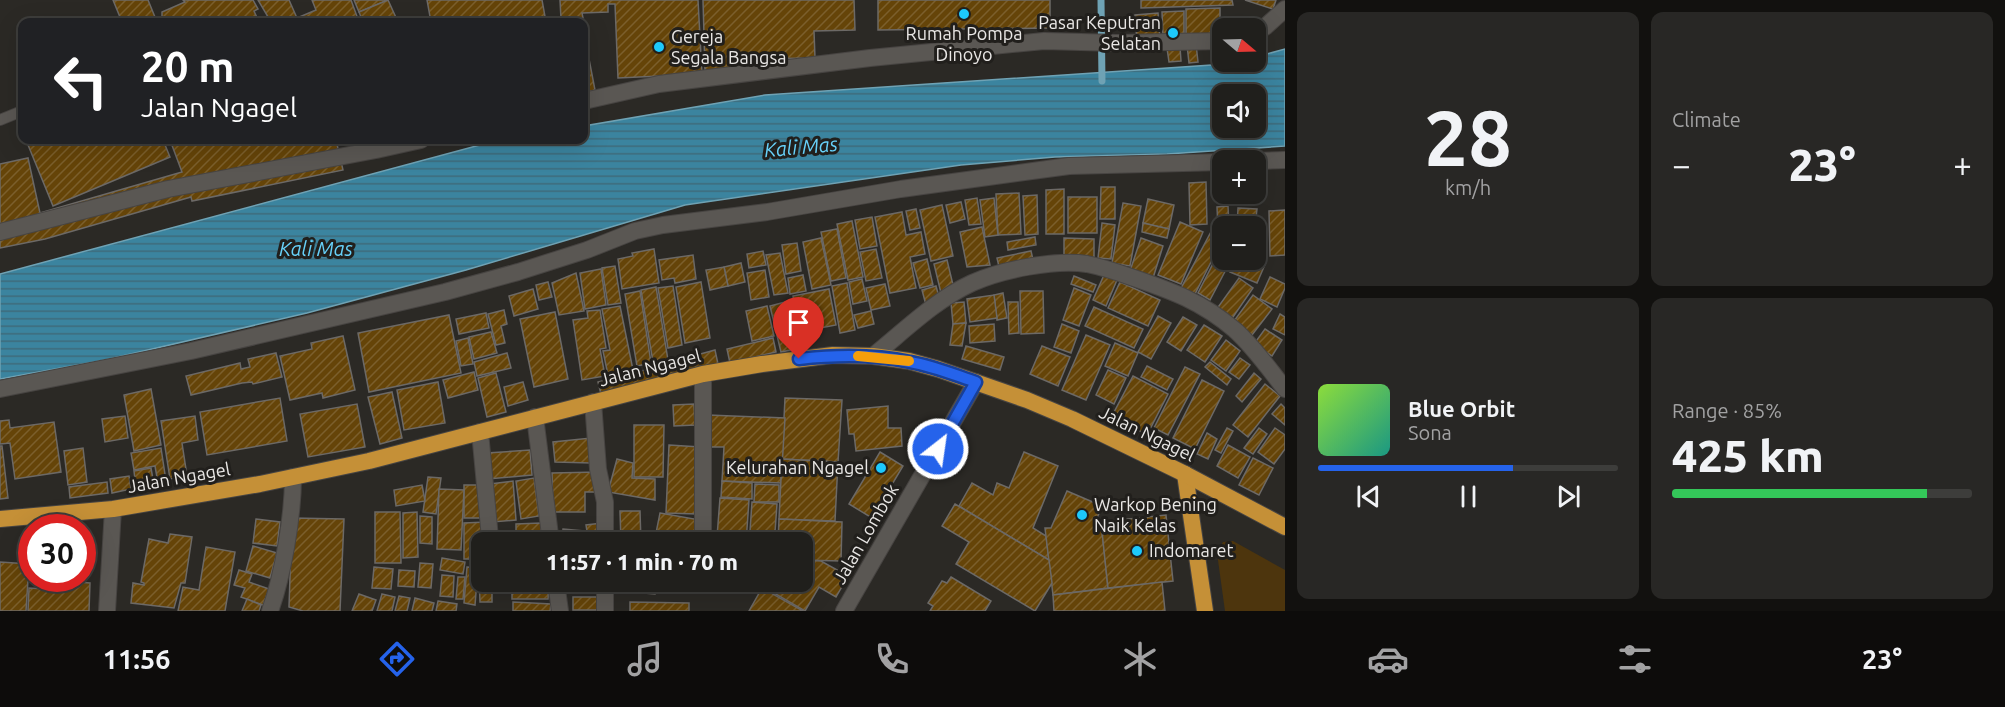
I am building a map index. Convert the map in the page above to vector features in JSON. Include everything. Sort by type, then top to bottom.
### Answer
[{"type":"highway","name":"Jalan Ngagel","points":[[0,519],[113,509],[187,498],[369,461],[704,374],[833,355],[873,356],[909,361],[1027,400],[1072,419],[1185,474],[1285,527]]},
{"type":"highway","points":[[1185,474],[1205,611]]},
{"type":"highway","points":[[1264,515],[1285,513]]},
{"type":"street","points":[[1266,26],[1285,9]]},
{"type":"street","points":[[588,100],[659,84],[870,58],[1044,42],[1212,41]]},
{"type":"street","points":[[0,232],[168,189],[403,144]]},
{"type":"street","points":[[1266,161],[1285,160]]},
{"type":"street","points":[[0,389],[191,351],[456,289],[587,250],[635,231],[663,225],[767,212],[911,188],[1069,166],[1212,162]]},
{"type":"street","points":[[873,356],[944,299],[972,283],[1007,272],[1030,268],[1086,264],[1191,299],[1236,331],[1285,389]]},
{"type":"street","points":[[703,532],[704,374]]},
{"type":"street","name":"Jalan Lombok","points":[[844,611],[976,382]]},
{"type":"street","points":[[593,402],[598,469],[605,502],[605,532]]},
{"type":"street","points":[[535,417],[550,532]]},
{"type":"street","points":[[480,432],[489,532]]},
{"type":"street","points":[[270,611],[293,502],[293,477]]},
{"type":"street","points":[[107,611],[113,509]]},
{"type":"street","points":[[557,592],[560,611]]},
{"type":"street","points":[[605,592],[605,611]]},
{"type":"lane","points":[[0,120],[18,113]]},
{"type":"shaded area","points":[[1233,541],[1285,570],[1285,611],[1225,611],[1217,553],[1223,542]]},
{"type":"water","name":"Kali Mas","points":[[1285,49],[1285,146],[1167,154],[1055,157],[961,165],[685,205],[466,270],[307,313],[105,360],[0,379],[0,274],[484,144],[588,144],[588,125],[765,95],[1212,65],[1212,72],[1266,72],[1266,54]]},
{"type":"building","points":[[113,0],[148,0],[155,18],[120,18]]},
{"type":"building","points":[[183,0],[253,0],[258,9],[254,11],[257,18],[162,18],[162,12],[185,2]]},
{"type":"building","points":[[258,0],[289,0],[297,18],[269,18]]},
{"type":"building","points":[[312,0],[351,0],[358,18],[297,18],[316,10]]},
{"type":"building","points":[[354,0],[388,0],[359,12]]},
{"type":"building","points":[[388,0],[396,18],[361,18],[359,12]]},
{"type":"building","points":[[427,0],[542,0],[545,18],[430,18]]},
{"type":"building","name":"Gereja Segala Bangsa","points":[[560,0],[698,0],[702,74],[618,78],[615,4],[608,4],[608,12],[582,13],[583,18],[561,18]]},
{"type":"building","points":[[703,0],[854,0],[855,30],[814,31],[815,58],[738,59],[738,69],[705,70]]},
{"type":"building","name":"Rumah Pompa Dinoyo","points":[[878,0],[1050,0],[1050,28],[878,30]]},
{"type":"building","points":[[1141,0],[1232,0],[1233,5],[1141,8]]},
{"type":"building","points":[[1245,0],[1276,0],[1273,9]]},
{"type":"building","points":[[1220,8],[1220,18],[1212,18],[1212,36],[1186,37],[1186,9]]},
{"type":"building","points":[[1184,11],[1184,35],[1163,36],[1162,12]]},
{"type":"building","points":[[1158,13],[1160,40],[1137,42],[1135,15]]},
{"type":"building","points":[[1196,44],[1198,62],[1189,63],[1187,45]]},
{"type":"building","points":[[1180,47],[1181,61],[1169,62],[1167,48]]},
{"type":"building","points":[[588,54],[595,90],[588,92]]},
{"type":"building","points":[[28,144],[165,144],[170,157],[53,206]]},
{"type":"building","points":[[172,144],[337,144],[343,170],[192,201],[191,197],[45,239],[0,248],[0,164],[28,158],[40,213],[182,172]]},
{"type":"building","points":[[1206,182],[1207,224],[1190,225],[1189,183]]},
{"type":"building","points":[[1101,187],[1115,187],[1115,219],[1100,219]]},
{"type":"building","points":[[1064,189],[1064,234],[1046,234],[1046,190]]},
{"type":"building","points":[[1019,193],[1021,234],[998,235],[996,194]]},
{"type":"building","points":[[1037,195],[1038,234],[1025,235],[1023,196]]},
{"type":"building","points":[[1068,197],[1097,197],[1097,233],[1068,233]]},
{"type":"building","points":[[977,198],[981,224],[969,225],[965,200]]},
{"type":"building","points":[[994,198],[998,235],[985,237],[980,200]]},
{"type":"building","points":[[1148,199],[1174,205],[1169,229],[1143,223]]},
{"type":"building","points":[[961,202],[965,219],[950,223],[946,205]]},
{"type":"building","points":[[1123,203],[1141,206],[1130,266],[1112,263]]},
{"type":"building","points":[[942,205],[953,256],[931,261],[920,210]]},
{"type":"building","points":[[1228,206],[1228,216],[1217,216],[1217,207]]},
{"type":"building","points":[[1238,208],[1257,209],[1256,216],[1238,216]]},
{"type":"building","points":[[916,209],[920,228],[910,230],[906,211]]},
{"type":"building","points":[[1285,210],[1285,255],[1270,256],[1269,211]]},
{"type":"building","points":[[902,212],[906,235],[921,232],[925,254],[910,257],[916,288],[890,293],[875,217]]},
{"type":"building","points":[[872,217],[877,246],[860,249],[855,220]]},
{"type":"building","points":[[852,221],[863,277],[848,280],[837,224]]},
{"type":"building","points":[[1180,222],[1203,232],[1181,284],[1158,275]]},
{"type":"building","points":[[1102,223],[1115,225],[1111,259],[1098,258]]},
{"type":"building","points":[[1143,223],[1169,229],[1167,238],[1142,232]]},
{"type":"building","points":[[982,227],[990,265],[967,267],[960,232]]},
{"type":"building","points":[[837,229],[846,278],[831,281],[821,232]]},
{"type":"building","points":[[1212,230],[1212,260],[1193,298],[1179,292]]},
{"type":"building","points":[[1035,237],[1036,245],[1008,250],[1007,242]]},
{"type":"building","points":[[821,238],[831,285],[812,289],[803,242]]},
{"type":"building","points":[[1064,238],[1094,239],[1094,263],[1064,263]]},
{"type":"building","points":[[1141,238],[1163,246],[1153,278],[1130,271]]},
{"type":"building","points":[[797,243],[801,271],[786,274],[782,245]]},
{"type":"building","points":[[654,249],[659,283],[622,289],[618,259],[633,256],[632,253]]},
{"type":"building","points":[[876,249],[882,278],[866,281],[860,252]]},
{"type":"building","points":[[763,251],[766,265],[749,268],[747,254]]},
{"type":"building","points":[[1031,251],[1034,264],[1000,271],[997,258]]},
{"type":"building","points":[[780,253],[788,293],[774,295],[766,255]]},
{"type":"building","points":[[693,255],[696,279],[675,283],[674,278],[662,280],[659,260]]},
{"type":"building","points":[[927,259],[933,285],[920,288],[913,263]]},
{"type":"building","points":[[947,260],[954,289],[941,293],[934,264]]},
{"type":"building","points":[[741,263],[745,282],[728,286],[724,267]]},
{"type":"building","points":[[615,266],[621,303],[608,305],[602,268]]},
{"type":"building","points":[[1212,266],[1212,270],[1226,270],[1210,300],[1198,293]]},
{"type":"building","points":[[724,267],[728,286],[710,290],[706,270]]},
{"type":"building","points":[[601,269],[606,305],[585,309],[580,273]]},
{"type":"building","points":[[765,270],[769,297],[751,300],[747,273]]},
{"type":"building","points":[[1231,270],[1263,270],[1257,283],[1230,272]]},
{"type":"building","points":[[576,273],[584,311],[559,315],[552,283]]},
{"type":"building","points":[[803,275],[806,291],[790,294],[788,278]]},
{"type":"building","points":[[1104,275],[1117,280],[1106,306],[1093,300]]},
{"type":"building","points":[[1074,276],[1096,285],[1093,292],[1071,284]]},
{"type":"building","points":[[1270,277],[1285,284],[1277,307],[1260,299]]},
{"type":"building","points":[[1239,278],[1253,288],[1231,320],[1216,310]]},
{"type":"building","points":[[862,279],[867,301],[853,304],[849,282]]},
{"type":"building","points":[[548,282],[552,297],[539,300],[536,285]]},
{"type":"building","points":[[701,282],[710,338],[685,343],[676,287]]},
{"type":"building","points":[[1120,282],[1160,300],[1148,326],[1108,308]]},
{"type":"building","points":[[847,283],[855,330],[840,333],[832,286]]},
{"type":"building","points":[[885,284],[890,306],[871,310],[866,288]]},
{"type":"building","points":[[673,286],[682,345],[668,348],[658,288]]},
{"type":"building","points":[[936,286],[940,301],[926,305],[922,290]]},
{"type":"building","points":[[656,287],[668,360],[653,362],[641,290]]},
{"type":"building","points":[[1074,288],[1091,295],[1079,326],[1063,320]]},
{"type":"building","points":[[533,289],[538,309],[514,316],[509,296]]},
{"type":"building","points":[[829,289],[836,325],[799,332],[793,296]]},
{"type":"building","points":[[640,291],[651,363],[637,366],[625,294]]},
{"type":"building","points":[[1020,291],[1043,291],[1044,333],[1021,334]]},
{"type":"building","points":[[1003,293],[1007,318],[997,320],[994,295]]},
{"type":"building","points":[[994,295],[997,318],[970,322],[967,299]]},
{"type":"building","points":[[1253,295],[1272,309],[1252,335],[1234,321]]},
{"type":"building","points":[[789,301],[800,348],[781,352],[770,306]]},
{"type":"building","points":[[964,302],[966,323],[953,324],[951,303]]},
{"type":"building","points":[[1008,302],[1018,302],[1019,333],[1009,334]]},
{"type":"building","points":[[620,306],[633,370],[608,375],[603,351],[610,350],[602,309]]},
{"type":"building","points":[[767,306],[774,336],[752,341],[746,311]]},
{"type":"building","points":[[1094,307],[1143,329],[1134,348],[1085,326]]},
{"type":"building","points":[[504,310],[507,324],[501,326],[505,343],[496,345],[488,314]]},
{"type":"building","points":[[600,310],[606,348],[600,349],[605,376],[582,380],[573,320],[588,318],[587,311]]},
{"type":"building","points":[[871,311],[874,324],[858,328],[854,315]]},
{"type":"building","points":[[555,312],[568,379],[534,387],[520,319]]},
{"type":"building","points":[[486,313],[489,328],[459,334],[456,319]]},
{"type":"building","points":[[1280,314],[1285,317],[1285,335],[1273,329]]},
{"type":"building","points":[[449,315],[461,373],[369,392],[358,333]]},
{"type":"building","points":[[1158,316],[1171,323],[1151,359],[1138,352]]},
{"type":"building","points":[[1183,317],[1197,325],[1181,351],[1167,342]]},
{"type":"building","points":[[966,323],[962,346],[950,345],[953,324]]},
{"type":"building","points":[[994,324],[995,341],[970,343],[969,326]]},
{"type":"building","points":[[1062,324],[1079,331],[1071,353],[1054,347]]},
{"type":"building","points":[[1204,325],[1222,336],[1205,362],[1187,350]]},
{"type":"building","points":[[1265,329],[1282,340],[1272,356],[1254,344]]},
{"type":"building","points":[[491,332],[497,353],[474,359],[469,337]]},
{"type":"building","points":[[1086,335],[1110,345],[1086,400],[1062,390]]},
{"type":"building","points":[[343,336],[355,390],[323,398],[322,393],[290,400],[280,356],[312,349],[311,343]]},
{"type":"building","points":[[468,338],[473,364],[461,366],[456,341]]},
{"type":"building","points":[[773,338],[776,352],[730,363],[727,349]]},
{"type":"building","points":[[1226,340],[1240,351],[1226,371],[1211,360]]},
{"type":"building","points":[[1115,343],[1138,353],[1128,376],[1105,366]]},
{"type":"building","points":[[966,346],[1004,357],[1000,370],[962,359]]},
{"type":"building","points":[[1042,346],[1070,357],[1058,386],[1030,374]]},
{"type":"building","points":[[715,350],[718,364],[667,377],[664,364]]},
{"type":"building","points":[[276,353],[282,377],[253,384],[252,382],[242,383],[191,395],[186,376],[240,363],[241,369],[250,367],[248,359]]},
{"type":"building","points":[[507,353],[511,368],[477,376],[474,362]]},
{"type":"building","points":[[1240,358],[1250,365],[1239,379],[1229,372]]},
{"type":"building","points":[[1210,362],[1231,379],[1227,385],[1205,367]]},
{"type":"building","points":[[1147,366],[1173,379],[1167,390],[1141,377]]},
{"type":"building","points":[[657,367],[660,379],[601,394],[598,382]]},
{"type":"building","points":[[1185,367],[1200,374],[1168,435],[1154,428]]},
{"type":"building","points":[[1108,370],[1126,378],[1114,404],[1096,395]]},
{"type":"building","points":[[474,372],[478,390],[448,398],[443,380]]},
{"type":"building","points":[[496,373],[506,412],[487,417],[478,378]]},
{"type":"building","points":[[1254,373],[1261,379],[1242,402],[1236,396]]},
{"type":"building","points":[[1133,376],[1168,394],[1147,435],[1112,416]]},
{"type":"building","points":[[1202,380],[1224,391],[1195,449],[1173,438]]},
{"type":"building","points":[[438,382],[445,423],[404,430],[397,390]]},
{"type":"building","points":[[523,382],[528,400],[508,406],[504,387]]},
{"type":"building","points":[[1265,384],[1280,396],[1248,437],[1233,425]]},
{"type":"building","points":[[151,389],[161,445],[134,451],[124,395]]},
{"type":"building","points":[[392,392],[402,438],[380,444],[368,397]]},
{"type":"building","points":[[280,398],[287,441],[207,455],[200,412]]},
{"type":"building","points":[[785,398],[842,400],[838,462],[782,459]]},
{"type":"building","points":[[357,404],[365,447],[308,457],[300,414]]},
{"type":"building","points":[[694,404],[695,425],[674,426],[673,405]]},
{"type":"building","points":[[1281,404],[1285,408],[1285,425],[1272,414]]},
{"type":"building","points":[[888,406],[888,428],[901,428],[902,446],[856,451],[854,434],[849,434],[847,410]]},
{"type":"building","points":[[708,415],[785,418],[781,483],[722,481],[724,447],[707,447]]},
{"type":"building","points":[[125,416],[128,438],[105,442],[102,419]]},
{"type":"building","points":[[195,416],[198,440],[182,443],[187,476],[170,479],[161,421]]},
{"type":"building","points":[[9,420],[10,428],[54,422],[61,472],[15,479],[10,443],[0,444],[0,421]]},
{"type":"building","points":[[634,425],[664,425],[663,477],[634,477]]},
{"type":"building","points":[[1227,428],[1233,431],[1221,453],[1215,450]]},
{"type":"building","points":[[1259,428],[1267,434],[1253,454],[1244,448]]},
{"type":"building","points":[[1275,428],[1285,435],[1285,449],[1274,464],[1258,452]]},
{"type":"building","points":[[1207,433],[1217,439],[1208,459],[1197,454]]},
{"type":"building","points":[[591,438],[591,463],[555,462],[553,442]]},
{"type":"building","points":[[669,445],[700,447],[697,514],[666,513]]},
{"type":"building","points":[[1228,445],[1250,457],[1238,478],[1217,466]]},
{"type":"building","points":[[0,446],[2,446],[8,498],[0,499]]},
{"type":"building","points":[[83,448],[87,482],[68,485],[64,451]]},
{"type":"building","points":[[161,448],[166,481],[158,483],[155,466],[134,470],[131,453]]},
{"type":"building","points":[[530,450],[532,475],[488,479],[487,453]]},
{"type":"building","points":[[880,452],[903,466],[872,518],[849,504]]},
{"type":"building","points":[[1024,452],[1058,466],[1033,528],[1046,536],[1049,560],[959,506],[972,483],[993,495],[997,483],[1009,488]]},
{"type":"building","points":[[1253,458],[1273,468],[1259,495],[1239,485]]},
{"type":"building","points":[[617,459],[633,463],[632,478],[655,479],[655,500],[608,492]]},
{"type":"building","points":[[782,459],[838,462],[835,521],[779,519]]},
{"type":"building","points":[[151,468],[154,485],[136,488],[134,471]]},
{"type":"building","points":[[599,472],[599,492],[585,492],[585,512],[553,512],[552,473]]},
{"type":"building","points":[[129,476],[131,489],[112,493],[110,479]]},
{"type":"building","points":[[428,477],[441,478],[436,514],[423,512]]},
{"type":"building","points":[[534,478],[539,516],[521,519],[516,481]]},
{"type":"building","points":[[513,481],[516,520],[492,522],[490,484]]},
{"type":"building","points":[[722,481],[752,483],[752,499],[721,497]]},
{"type":"building","points":[[107,482],[108,493],[70,498],[69,487]]},
{"type":"building","points":[[755,484],[779,485],[779,502],[754,502]]},
{"type":"building","points":[[422,485],[425,501],[396,506],[394,490]]},
{"type":"building","points":[[464,485],[483,485],[483,518],[464,518]]},
{"type":"building","points":[[439,489],[464,490],[461,550],[437,549]]},
{"type":"building","points":[[1067,491],[1102,506],[1095,523],[1101,522],[1108,588],[1053,595],[1045,528],[1051,528]]},
{"type":"building","points":[[720,498],[749,500],[747,532],[717,532]]},
{"type":"building","points":[[752,502],[777,504],[775,532],[750,531]]},
{"type":"building","points":[[955,504],[1049,560],[1052,583],[1035,611],[956,564],[969,542],[942,526]]},
{"type":"building","points":[[620,511],[640,511],[641,532],[621,532]]},
{"type":"building","points":[[375,512],[400,512],[401,563],[375,563]]},
{"type":"building","points":[[417,512],[418,557],[403,558],[403,513]]},
{"type":"building","points":[[660,513],[700,520],[698,532],[656,532]]},
{"type":"building","name":"Indomaret","points":[[1166,515],[1173,581],[1108,588],[1101,522]]},
{"type":"building","points":[[420,516],[432,517],[432,544],[420,543]]},
{"type":"building","points":[[292,518],[344,519],[340,611],[303,611],[289,607]]},
{"type":"building","points":[[256,519],[280,522],[277,546],[253,543]]},
{"type":"building","points":[[779,519],[842,522],[841,561],[813,560],[813,532],[778,532]]},
{"type":"building","points":[[486,522],[486,532],[471,532],[471,559],[464,559],[464,523]]},
{"type":"building","points":[[541,523],[541,532],[516,532],[516,524]]},
{"type":"building","points":[[602,523],[603,532],[587,532],[586,525]]},
{"type":"building","points":[[563,529],[584,531],[584,532],[563,532]]},
{"type":"building","points":[[170,534],[192,537],[185,583],[181,583],[174,608],[131,603],[133,583],[144,585],[141,582],[149,539],[168,543]]},
{"type":"building","points":[[253,546],[277,553],[270,578],[246,571]]},
{"type":"building","points":[[206,547],[235,552],[225,611],[178,611],[183,587],[199,590]]},
{"type":"building","points":[[442,558],[465,562],[463,574],[440,570]]},
{"type":"building","points":[[813,561],[821,561],[848,576],[836,597],[819,587],[805,611],[772,592],[813,592]]},
{"type":"building","points":[[0,562],[18,563],[18,592],[27,592],[26,611],[0,611]]},
{"type":"building","points":[[420,563],[433,564],[431,588],[418,587]]},
{"type":"building","points":[[374,567],[393,569],[391,589],[372,588]]},
{"type":"building","points":[[467,567],[471,567],[471,592],[476,592],[475,605],[464,603]]},
{"type":"building","points":[[239,570],[252,574],[249,582],[269,589],[263,605],[241,597],[245,588],[234,585]]},
{"type":"building","points":[[399,570],[415,571],[414,587],[398,586]]},
{"type":"building","points":[[442,575],[454,576],[453,597],[440,596]]},
{"type":"building","points":[[458,577],[465,577],[463,599],[456,599]]},
{"type":"building","points":[[951,577],[991,601],[985,611],[930,611],[933,606],[928,603],[942,581],[947,583]]},
{"type":"building","points":[[1162,582],[1165,611],[1054,611],[1053,595]]},
{"type":"building","points":[[29,592],[90,592],[89,611],[28,611]]},
{"type":"building","points":[[480,592],[492,592],[492,602],[480,602]]},
{"type":"building","points":[[512,592],[549,592],[548,599],[512,599]]},
{"type":"building","points":[[631,592],[655,592],[655,594]]},
{"type":"building","points":[[760,592],[769,592],[803,611],[749,611]]},
{"type":"building","points":[[359,594],[376,600],[372,611],[352,611]]},
{"type":"building","points":[[382,594],[395,597],[392,611],[377,611]]},
{"type":"building","points":[[399,596],[410,598],[407,611],[395,611]]},
{"type":"building","points":[[573,597],[598,597],[598,610],[573,610]]},
{"type":"building","points":[[415,598],[434,603],[432,611],[412,611]]},
{"type":"building","points":[[247,599],[261,605],[259,611],[242,611]]},
{"type":"building","points":[[438,601],[457,604],[456,611],[436,611]]},
{"type":"building","points":[[513,602],[551,604],[550,611],[513,611]]},
{"type":"building","points":[[630,602],[689,603],[689,611],[630,611]]},
{"type":"waterway","points":[[1101,0],[1102,81]]},
{"type":"slow traffic","points":[[858,356],[909,361]]},
{"type":"place","name":"Rumah Pompa Dinoyo","points":[[964,14]]},
{"type":"place","name":"Pasar Keputran Selatan","points":[[1173,33]]},
{"type":"place","name":"Gereja Segala Bangsa","points":[[659,47]]},
{"type":"place","name":"Kelurahan Ngagel","points":[[881,468]]},
{"type":"place","name":"Warkop Bening Naik Kelas","points":[[1082,515]]},
{"type":"place","name":"Indomaret","points":[[1137,551]]},
{"type":"route","points":[[799,359],[833,355],[873,356],[909,361],[976,382],[938,449]]}]
